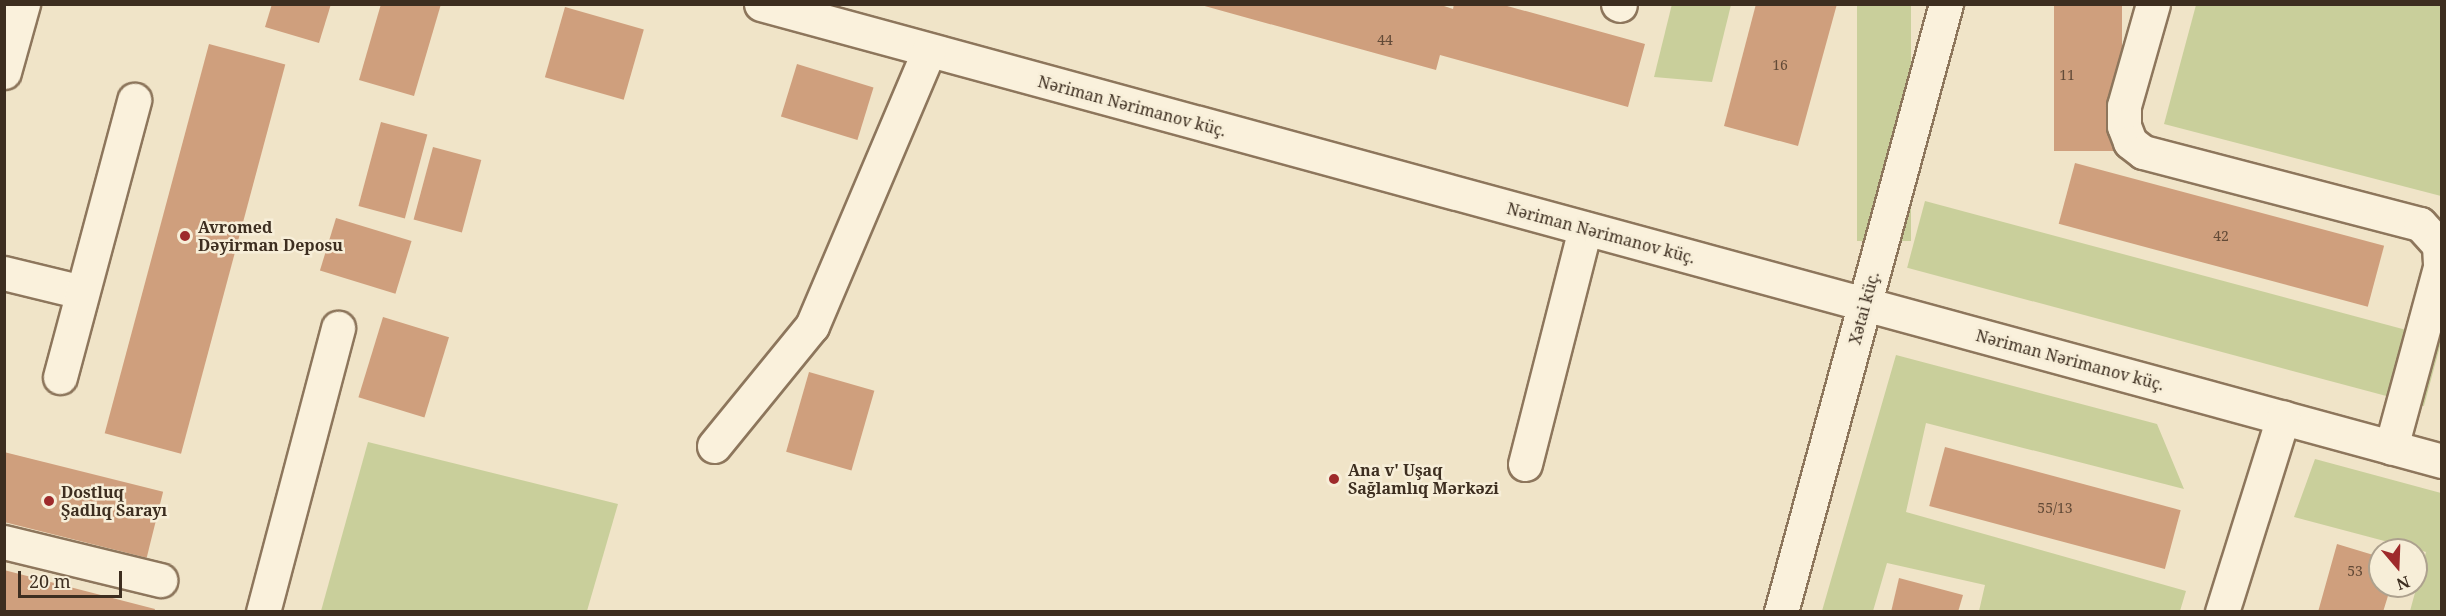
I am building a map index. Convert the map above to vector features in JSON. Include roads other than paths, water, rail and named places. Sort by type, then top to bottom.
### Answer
[{"type":"street","points":[[4,72],[23,4]]},
{"type":"street","name":"Nəriman Nərimanov küç.","points":[[761,4],[829,14],[928,51],[2442,461]]},
{"type":"street","name":"Xətai küç.","points":[[1781,612],[1946,4]]},
{"type":"street","points":[[2153,4],[2124,106],[2124,126],[2130,142],[2144,152],[2420,224],[2439,245],[2440,267],[2391,447]]},
{"type":"street","points":[[714,446],[812,326],[928,51]]},
{"type":"street","points":[[60,377],[134,100]]},
{"type":"street","points":[[1525,464],[1585,229]]},
{"type":"street","points":[[4,273],[82,292]]},
{"type":"street","points":[[262,612],[338,328]]},
{"type":"street","points":[[2222,612],[2283,417]]},
{"type":"street","points":[[4,542],[160,580]]},
{"type":"place","name":"Avromed Dəyirman Deposu","points":[[185,236]]},
{"type":"place","name":"Ana v' Uşaq Sağlamlıq Mərkəzi","points":[[1334,479]]},
{"type":"place","name":"Dostluq Şadlıq Sarayı","points":[[49,501]]}]
